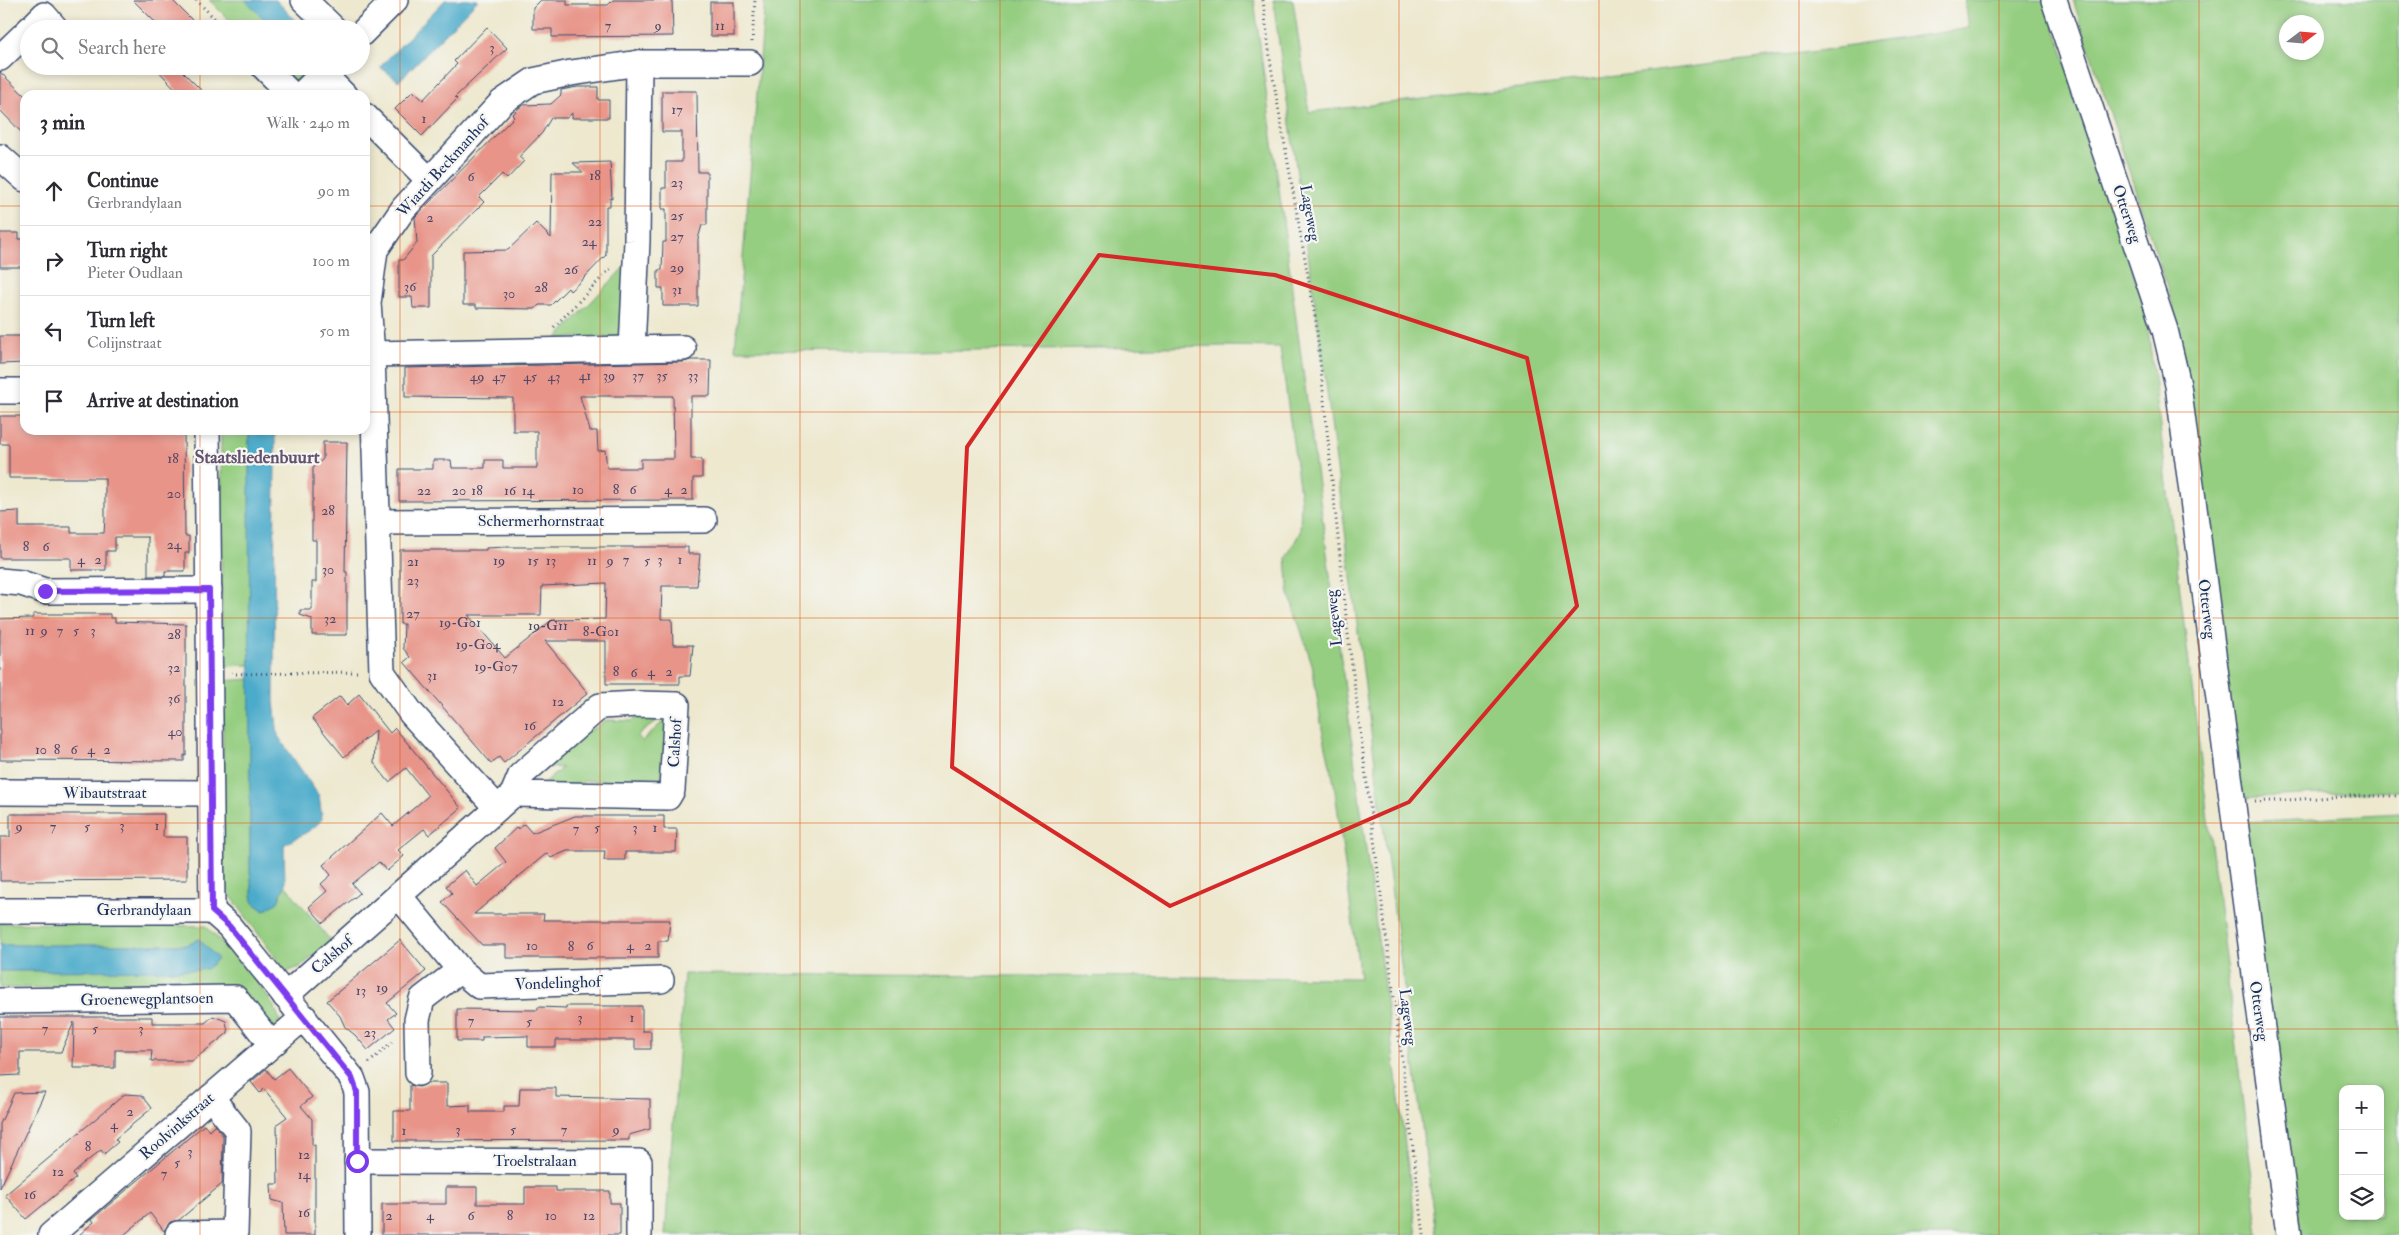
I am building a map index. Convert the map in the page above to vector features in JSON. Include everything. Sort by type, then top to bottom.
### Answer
[{"type":"street","points":[[304,0],[325,20]]},
{"type":"street","points":[[370,25],[395,0]]},
{"type":"street","name":"Otterweg","points":[[2054,0],[2166,330],[2178,385],[2289,1235]]},
{"type":"street","points":[[0,58],[20,38]]},
{"type":"street","points":[[632,349],[637,241],[639,62]]},
{"type":"street","name":"Wiardi Beckmanhof","points":[[370,290],[376,250],[404,208],[502,102],[533,81],[639,62],[750,63]]},
{"type":"street","points":[[272,75],[287,90]]},
{"type":"street","points":[[306,90],[321,75]]},
{"type":"street","points":[[330,75],[340,90]]},
{"type":"street","points":[[370,121],[429,180]]},
{"type":"street","points":[[0,157],[20,175]]},
{"type":"street","name":"Wiardi Beckmanhof","points":[[370,328],[372,354]]},
{"type":"street","points":[[505,801],[411,713],[382,672],[372,354],[683,348]]},
{"type":"street","points":[[0,391],[20,391]]},
{"type":"street","points":[[207,435],[212,911]]},
{"type":"street","name":"Schermerhornstraat","points":[[378,522],[704,520]]},
{"type":"street","points":[[0,581],[21,583],[45,591],[209,590]]},
{"type":"street","name":"Calshof","points":[[285,996],[505,801],[521,774],[600,706],[678,705],[672,790],[668,796],[505,801]]},
{"type":"street","name":"Wibautstraat","points":[[0,792],[210,793]]},
{"type":"street","name":"Vondelinghof","points":[[399,896],[460,970],[479,986],[661,980]]},
{"type":"street","name":"Gerbrandylaan","points":[[0,911],[212,911],[229,926],[352,1078],[357,1092],[358,1235]]},
{"type":"street","points":[[418,1073],[417,1020],[422,999],[460,970]]},
{"type":"street","name":"Groenewegplantsoen","points":[[0,1001],[235,998],[271,1044]]},
{"type":"street","name":"Roolvinkstraat","points":[[51,1235],[304,1017]]},
{"type":"street","points":[[178,1234],[235,1233],[238,1131],[211,1097]]},
{"type":"street","name":"Troelstralaan","points":[[357,1161],[639,1162],[639,1235]]},
{"type":"path","points":[[196,0],[216,20]]},
{"type":"path","points":[[750,63],[755,0]]},
{"type":"path","name":"Lageweg","points":[[1263,0],[1271,66],[1316,322],[1347,626],[1424,1235]]},
{"type":"path","points":[[531,351],[637,241]]},
{"type":"path","points":[[236,674],[382,672]]},
{"type":"path","points":[[2232,804],[2316,798],[2399,796]]},
{"type":"path","points":[[352,1078],[417,1020]]},
{"type":"highlighted area","points":[[1099,255],[1275,275],[1527,358],[1577,606],[1409,802],[1170,906],[952,767],[967,447]]},
{"type":"green space","points":[[209,0],[245,0],[265,20],[229,20]]},
{"type":"green space","points":[[765,0],[1254,0],[1417,1235],[665,1235],[684,974],[1360,978],[1334,783],[1322,729],[1312,664],[1289,594],[1286,558],[1300,532],[1301,501],[1280,347],[1222,346],[910,351],[735,350]]},
{"type":"green space","points":[[1273,0],[1293,0],[1309,112],[1818,51],[1969,28],[1965,0],[2046,0],[2119,226],[2144,308],[2148,329],[2259,1235],[1436,1235],[1325,376]]},
{"type":"green space","points":[[2073,0],[2399,0],[2399,790],[2241,798],[2182,349],[2173,305]]},
{"type":"green space","points":[[286,75],[307,75],[298,86]]},
{"type":"green space","points":[[629,262],[625,337],[557,338]]},
{"type":"green space","points":[[221,435],[249,435],[250,665],[222,666]]},
{"type":"green space","points":[[250,679],[250,870],[253,903],[264,911],[278,902],[285,885],[331,941],[300,967],[286,972],[228,892],[223,873],[223,681]]},
{"type":"green space","points":[[648,711],[666,714],[637,736],[642,741],[666,719],[669,720],[660,786],[652,787],[652,781],[584,781],[579,787],[540,786],[562,768],[549,767],[532,780],[585,730],[594,729],[606,720],[631,721]]},
{"type":"green space","points":[[2399,813],[2399,1235],[2294,1235],[2244,822]]},
{"type":"green space","points":[[0,923],[206,926],[259,985],[269,998],[280,1022],[270,1030],[233,985],[0,988],[0,971],[198,970],[199,939],[188,945],[0,945]]},
{"type":"water","points":[[245,0],[276,0],[295,20],[265,20]]},
{"type":"water","points":[[445,0],[478,0],[399,81],[380,67]]},
{"type":"water","points":[[249,435],[275,435],[274,702],[278,736],[319,796],[322,819],[309,831],[284,845],[285,885],[278,902],[264,911],[253,903],[250,870]]},
{"type":"water","points":[[199,939],[218,959],[207,969],[0,971],[0,945],[188,945]]},
{"type":"building","points":[[133,0],[172,0],[192,20],[153,20]]},
{"type":"building","points":[[541,0],[567,0],[567,5],[608,5],[613,0],[672,0],[673,36],[552,37],[552,29],[533,29],[533,8]]},
{"type":"building","points":[[710,2],[734,2],[734,36],[710,36]]},
{"type":"building","points":[[487,27],[507,48],[455,97],[457,99],[422,136],[395,109],[413,91],[423,100],[457,64],[454,61]]},
{"type":"building","points":[[0,72],[20,91],[20,131],[0,110]]},
{"type":"building","points":[[162,75],[186,75],[201,90],[176,90]]},
{"type":"building","points":[[578,87],[598,87],[598,100],[609,100],[609,118],[572,118],[572,113],[567,118],[551,118],[542,133],[519,157],[524,161],[507,179],[502,174],[479,197],[484,202],[431,256],[431,308],[413,308],[412,297],[399,297],[399,260],[403,260],[417,243],[415,217],[514,117],[512,115],[523,105],[551,104],[561,95],[561,90]]},
{"type":"building","points":[[662,91],[697,91],[698,172],[707,172],[707,225],[702,225],[698,239],[698,306],[663,306],[663,288],[658,288],[658,270],[662,270],[663,242],[666,242],[666,209],[662,209],[662,188],[666,188],[666,162],[682,162],[682,132],[662,132]]},
{"type":"building","points":[[610,162],[612,199],[610,198],[610,206],[606,206],[606,255],[585,277],[570,291],[568,288],[551,305],[539,305],[535,309],[476,308],[476,305],[463,305],[463,251],[508,250],[536,223],[551,238],[552,172],[583,172],[573,163]]},
{"type":"building","points":[[0,233],[19,233],[20,267],[0,267]]},
{"type":"building","points":[[0,336],[20,336],[20,363],[0,364]]},
{"type":"building","points":[[711,360],[710,396],[691,396],[691,459],[702,459],[702,478],[693,478],[693,500],[399,501],[399,469],[433,469],[433,460],[451,460],[452,468],[485,468],[485,460],[503,460],[503,468],[537,468],[537,431],[513,431],[513,398],[405,397],[405,368]],"holes":[[[580,396],[673,396],[674,459],[641,459],[641,468],[607,468],[605,450],[598,451],[597,431],[590,431]]]},
{"type":"building","points":[[0,416],[20,416],[20,435],[184,435],[185,536],[189,536],[189,553],[185,553],[185,571],[165,571],[165,576],[148,576],[148,537],[115,537],[115,551],[106,551],[106,570],[71,570],[71,558],[0,558],[0,512],[19,511],[19,527],[71,527],[71,533],[104,533],[105,478],[9,478],[9,444],[0,444]]},
{"type":"building","points":[[323,442],[347,442],[345,572],[347,572],[347,635],[312,635],[312,619],[300,615],[300,610],[312,610],[312,582],[316,582],[316,540],[312,540],[313,468],[323,459]]},
{"type":"building","points":[[688,547],[688,554],[700,554],[697,586],[662,586],[661,619],[672,619],[673,645],[693,645],[690,676],[680,676],[680,684],[606,684],[606,641],[545,641],[588,693],[504,763],[499,757],[491,763],[404,662],[410,657],[403,648],[404,624],[400,624],[400,550],[486,550],[486,548]],"holes":[[[606,583],[605,619],[552,620],[505,658],[468,615],[541,615],[542,586]]]},
{"type":"building","points":[[33,614],[110,614],[110,618],[115,618],[115,622],[186,624],[186,756],[184,755],[184,761],[0,760],[0,619],[33,618]]},
{"type":"building","points":[[359,694],[390,733],[395,728],[461,808],[429,835],[424,829],[398,850],[404,856],[387,871],[379,862],[352,884],[360,893],[323,923],[309,907],[327,891],[321,884],[331,875],[323,865],[382,813],[393,826],[428,796],[406,768],[389,782],[374,763],[376,730],[344,757],[312,718],[340,696],[347,705]]},
{"type":"building","points":[[10,814],[164,814],[163,837],[187,837],[187,880],[0,881],[0,837],[10,837]]},
{"type":"building","points":[[575,816],[664,816],[664,829],[677,829],[676,852],[625,852],[625,860],[604,860],[605,851],[567,851],[551,858],[547,853],[474,914],[544,914],[543,920],[670,920],[668,941],[658,941],[658,958],[506,958],[506,945],[482,945],[442,902],[452,893],[446,886],[465,870],[477,886],[506,862],[495,848],[517,827],[518,829],[524,824],[532,833]]},
{"type":"building","points":[[400,940],[426,971],[387,1003],[396,1013],[388,1019],[395,1028],[368,1050],[345,1027],[340,1016],[327,1001]]},
{"type":"building","points":[[566,1006],[642,1006],[642,1031],[651,1031],[651,1049],[635,1049],[635,1040],[556,1040],[556,1047],[528,1047],[528,1036],[482,1037],[482,1041],[457,1041],[457,1009],[538,1010],[538,1007],[566,1008]]},
{"type":"building","points":[[213,1016],[226,1021],[228,1033],[192,1061],[151,1061],[152,1050],[115,1050],[115,1068],[73,1068],[74,1022],[61,1052],[20,1052],[20,1075],[0,1076],[0,1017],[152,1017],[152,1023],[205,1023]]},
{"type":"building","points":[[288,1068],[312,1097],[301,1106],[312,1119],[312,1145],[315,1145],[315,1235],[284,1235],[283,1203],[272,1200],[271,1184],[278,1184],[277,1124],[287,1117],[264,1089],[260,1093],[251,1082],[266,1069],[274,1079]]},
{"type":"building","points":[[428,1083],[447,1083],[447,1106],[470,1105],[470,1112],[504,1112],[504,1106],[519,1106],[520,1088],[556,1088],[556,1097],[650,1099],[650,1129],[629,1135],[629,1140],[394,1141],[394,1111],[410,1111],[410,1085],[419,1087]]},
{"type":"building","points":[[45,1092],[0,1188],[0,1124],[14,1093]]},
{"type":"building","points":[[125,1094],[142,1095],[152,1108],[115,1139],[118,1142],[104,1154],[101,1150],[86,1162],[73,1174],[76,1178],[26,1219],[5,1195]]},
{"type":"building","points":[[204,1125],[209,1131],[215,1125],[223,1136],[222,1184],[179,1220],[170,1222],[164,1231],[150,1213],[124,1235],[79,1235],[94,1222],[92,1219]]},
{"type":"building","points":[[446,1187],[477,1187],[477,1204],[525,1204],[525,1187],[556,1187],[556,1191],[610,1191],[610,1203],[620,1203],[620,1235],[382,1235],[382,1204],[446,1204]]},
{"type":"district","name":"Staatsliedenbuurt","points":[[257,457]]},
{"type":"route","points":[[45,591],[209,590],[212,911],[229,926],[352,1078],[357,1092],[357,1161]]}]
